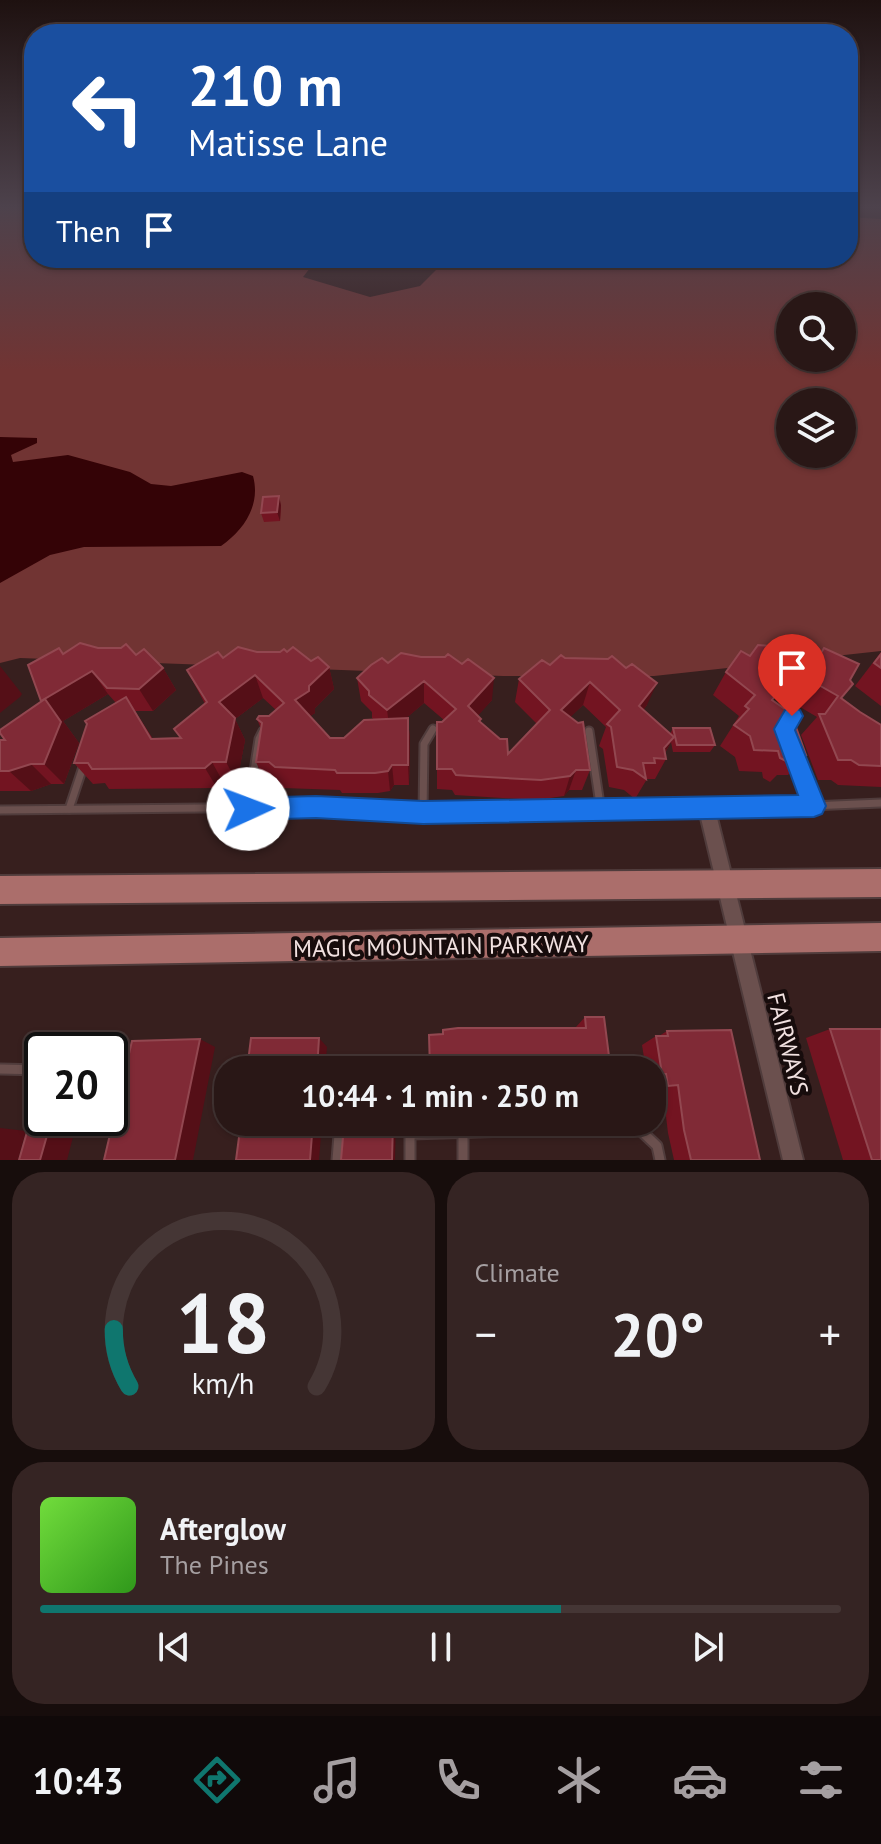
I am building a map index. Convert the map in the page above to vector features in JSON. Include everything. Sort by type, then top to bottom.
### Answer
[{"type":"main road","points":[[0,890],[881,883]]},
{"type":"main road","name":"MAGIC MOUNTAIN PARKWAY","points":[[0,952],[881,937]]},
{"type":"street","points":[[628,810],[706,806],[787,807]]},
{"type":"street","name":"FAIRWAYS","points":[[706,806],[793,1160]]},
{"type":"lane","points":[[248,809],[259,739],[268,722]]},
{"type":"lane","points":[[423,813],[424,744],[433,729]]},
{"type":"lane","points":[[589,731],[601,811]]},
{"type":"lane","points":[[789,742],[814,806]]},
{"type":"lane","points":[[69,809],[89,752]]},
{"type":"lane","points":[[787,807],[881,803]]},
{"type":"lane","points":[[0,810],[316,807],[423,813],[628,810]]},
{"type":"lane","points":[[0,1069],[24,1070]]},
{"type":"lane","points":[[337,1160],[339,1136]]},
{"type":"lane","points":[[410,1160],[411,1136]]},
{"type":"lane","points":[[463,1136],[463,1160]]},
{"type":"lane","points":[[646,1136],[657,1146],[660,1160]]},
{"type":"shaded area","points":[[0,262],[24,262],[24,268],[310,268],[303,277],[370,297],[420,286],[438,268],[858,268],[858,262],[881,262],[881,651],[654,676],[503,676],[20,658],[0,663]]},
{"type":"shaded area","points":[[0,437],[37,438],[37,443],[11,455],[13,462],[68,455],[130,472],[151,484],[171,486],[242,472],[253,476],[255,497],[249,516],[221,546],[84,547],[50,555],[0,583]]},
{"type":"building","points":[[279,496],[277,512],[261,513],[263,497]]},
{"type":"building","points":[[80,643],[98,648],[121,648],[126,644],[136,655],[144,649],[163,668],[139,689],[107,688],[92,671],[41,701],[28,665],[59,648],[63,654]]},
{"type":"building","points":[[804,643],[821,653],[824,648],[859,664],[850,680],[853,684],[841,698],[881,725],[881,766],[838,760],[819,714],[825,714],[838,696],[794,671],[772,700],[785,709],[794,708],[796,712],[792,716],[806,755],[794,755],[788,762],[780,758],[778,751],[754,750],[750,736],[734,725],[749,709],[745,706],[755,695],[726,672],[741,651],[750,656],[758,645],[780,647]]},
{"type":"building","points":[[238,647],[257,652],[280,652],[284,649],[287,652],[293,647],[311,661],[318,657],[329,667],[309,686],[309,691],[295,700],[330,738],[344,738],[364,720],[408,718],[408,765],[392,765],[388,771],[375,773],[337,773],[335,770],[275,767],[269,762],[256,762],[262,723],[257,719],[259,716],[269,716],[284,703],[255,675],[219,702],[235,718],[226,762],[212,762],[205,768],[92,769],[88,763],[74,763],[87,724],[85,721],[126,697],[151,739],[181,738],[174,729],[207,702],[187,670],[218,652],[223,658]]},
{"type":"building","points":[[401,653],[421,657],[445,657],[448,654],[462,664],[468,659],[494,678],[468,706],[481,719],[479,721],[500,739],[507,739],[508,754],[550,710],[519,679],[542,660],[550,665],[561,655],[565,658],[608,659],[612,656],[626,668],[632,664],[657,683],[639,706],[674,737],[664,748],[666,759],[654,758],[655,763],[643,763],[646,779],[633,770],[617,767],[611,727],[607,724],[620,710],[590,682],[561,710],[578,723],[583,722],[590,770],[576,770],[570,776],[541,780],[456,775],[452,769],[437,769],[437,722],[442,722],[456,709],[424,681],[387,710],[369,695],[357,678],[382,658],[388,663]]},
{"type":"building","points":[[881,654],[881,668],[874,663]]},
{"type":"building","points":[[45,699],[61,722],[44,764],[0,771],[0,740],[5,740],[0,730]]},
{"type":"building","points":[[673,728],[710,728],[715,745],[677,745]]},
{"type":"building","points":[[585,1017],[604,1017],[609,1056],[430,1056],[429,1035],[443,1034],[443,1030],[586,1028]]},
{"type":"building","points":[[830,1029],[881,1029],[881,1160],[872,1160]]},
{"type":"building","points":[[731,1030],[760,1160],[691,1160],[678,1085],[668,1086],[666,1056],[659,1056],[656,1036],[668,1036],[667,1031]]},
{"type":"building","points":[[251,1038],[319,1038],[318,1056],[249,1056]]},
{"type":"building","points":[[200,1039],[175,1160],[104,1160],[110,1136],[128,1136],[128,1058],[132,1041]]},
{"type":"building","points":[[26,1136],[47,1136],[40,1160],[19,1160]]},
{"type":"building","points":[[239,1136],[312,1136],[310,1160],[236,1160]]},
{"type":"building","points":[[343,1136],[393,1136],[392,1160],[341,1160]]},
{"type":"route","points":[[248,809],[316,807],[423,813],[814,806],[784,729],[792,716]]}]
